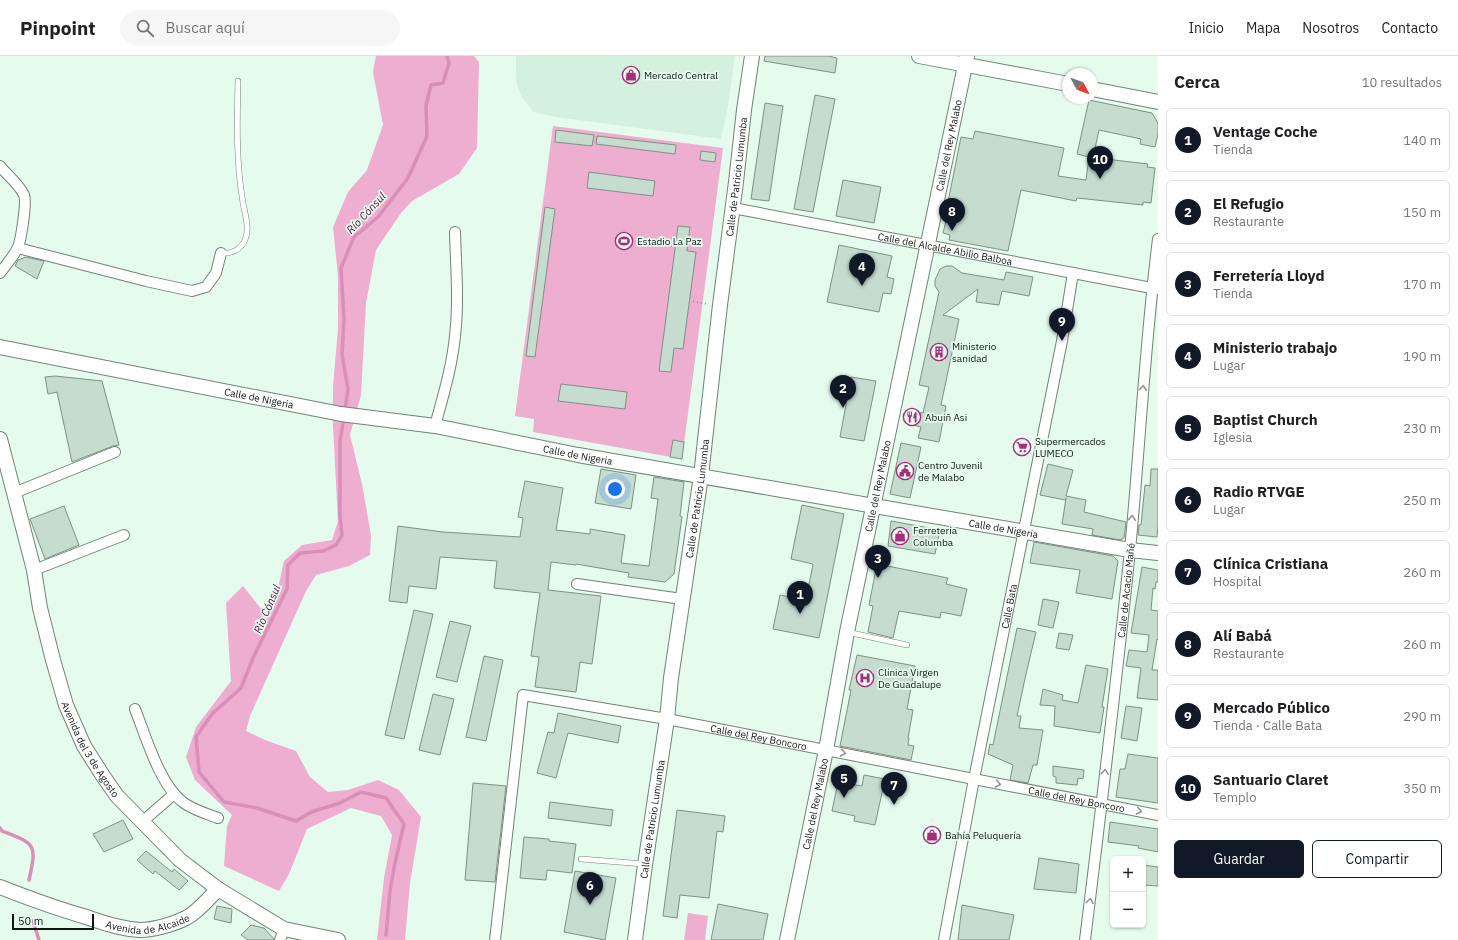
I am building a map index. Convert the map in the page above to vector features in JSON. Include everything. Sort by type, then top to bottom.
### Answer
[{"type":"street","name":"Calle de Patricio Lumumba","points":[[635,940],[667,719],[670,678],[701,476],[720,305],[752,56]]},
{"type":"street","points":[[919,56],[966,60],[1062,83]]},
{"type":"street","name":"Calle del Rey Malabo","points":[[787,940],[826,750],[847,632],[900,383],[926,246],[966,60]]},
{"type":"street","points":[[1098,90],[1158,102]]},
{"type":"street","points":[[0,166],[24,194],[26,200],[18,248],[0,273]]},
{"type":"street","name":"Calle del Alcalde Abilio Balboa","points":[[733,208],[1155,289]]},
{"type":"street","points":[[435,426],[451,364],[455,336],[457,309],[455,232]]},
{"type":"street","name":"Calle de Acacio Mañé","points":[[1085,940],[1102,804],[1130,550],[1155,289],[1158,239]]},
{"type":"street","points":[[18,248],[146,281],[192,291],[206,287],[216,274],[220,253]]},
{"type":"street","name":"Calle Bata","points":[[944,940],[974,779],[1062,341],[1073,273]]},
{"type":"street","name":"Calle de Nigeria","points":[[0,347],[341,414],[435,426],[578,455],[1023,532],[1130,550],[1158,553]]},
{"type":"street","name":"Avenida del 3 de Agosto","points":[[0,439],[34,570],[46,630],[66,705],[84,746],[103,776],[117,796],[180,860],[282,935],[338,940]]},
{"type":"street","points":[[14,493],[115,452]]},
{"type":"street","points":[[34,570],[124,535]]},
{"type":"street","points":[[577,584],[682,599]]},
{"type":"street","name":"Calle del Rey Boncoro","points":[[495,940],[523,696],[667,719],[1158,815]]},
{"type":"street","points":[[135,709],[155,761],[174,794],[186,804],[218,818]]},
{"type":"street","points":[[142,822],[174,794]]},
{"type":"street","name":"Avenida de Alcaide","points":[[0,887],[38,902],[105,923],[123,928],[140,930],[159,928],[186,918],[202,906],[218,889]]},
{"type":"lane","points":[[220,253],[229,254],[238,250],[245,240],[247,230],[237,136],[238,81]]},
{"type":"lane","points":[[847,632],[907,645]]},
{"type":"lane","points":[[581,858],[645,865]]},
{"type":"path","points":[[689,301],[720,305]]},
{"type":"shaded area","points":[[376,56],[474,56],[479,62],[477,148],[459,174],[412,201],[401,213],[376,250],[366,303],[361,395],[350,435],[362,484],[371,535],[370,555],[349,566],[316,575],[306,591],[250,716],[246,731],[265,740],[296,751],[310,777],[328,792],[348,790],[378,780],[399,790],[421,817],[410,883],[405,940],[377,940],[384,878],[392,835],[381,816],[351,808],[307,829],[289,874],[279,891],[224,866],[227,826],[232,815],[195,780],[186,757],[196,727],[231,681],[226,603],[243,586],[266,615],[276,597],[284,561],[302,545],[332,540],[338,521],[333,426],[333,386],[338,329],[338,276],[333,227],[348,192],[367,170],[383,125],[373,72]]},
{"type":"shaded area","name":"Mercado Central","points":[[516,56],[735,56],[728,107],[721,139],[555,117],[533,112],[522,97],[518,88],[516,79]]},
{"type":"shaded area","name":"Estadio La Paz","points":[[553,126],[723,148],[682,459],[533,432],[534,419],[515,416]]},
{"type":"shaded area","points":[[688,913],[708,916],[705,940],[684,940]]},
{"type":"building","points":[[765,56],[828,56],[837,58],[835,73],[764,61]]},
{"type":"building","points":[[815,95],[835,99],[813,212],[794,209]]},
{"type":"building","points":[[1098,102],[1152,113],[1158,123],[1158,134],[1155,147],[1140,144],[1141,139],[1099,130],[1093,158],[1077,154],[1088,104],[1098,104]]},
{"type":"building","points":[[765,103],[783,106],[769,201],[751,199]]},
{"type":"building","points":[[556,130],[594,135],[592,146],[555,142]]},
{"type":"building","points":[[975,131],[1064,148],[1058,176],[1086,180],[1089,157],[1148,164],[1147,167],[1155,168],[1151,203],[1143,202],[1143,205],[1077,198],[1076,201],[1021,190],[1008,251],[949,240],[950,235],[943,233],[946,221],[953,222],[957,204],[948,202],[961,137],[973,139]]},
{"type":"building","points":[[597,136],[676,145],[675,154],[596,144]]},
{"type":"building","points":[[701,151],[716,153],[715,162],[700,160]]},
{"type":"building","points":[[589,172],[655,181],[653,196],[587,188]]},
{"type":"building","points":[[843,180],[881,187],[874,223],[836,216]]},
{"type":"building","points":[[545,207],[555,209],[535,357],[526,356]]},
{"type":"building","points":[[678,226],[690,227],[687,251],[696,252],[683,349],[674,348],[671,372],[659,371]]},
{"type":"building","points":[[839,245],[892,256],[887,277],[894,279],[891,294],[883,293],[879,312],[827,302]]},
{"type":"building","points":[[26,257],[44,261],[37,279],[15,266],[18,260]]},
{"type":"building","name":"Ministerio sanidad","points":[[946,266],[952,266],[962,273],[1004,280],[1006,272],[1033,277],[1029,296],[1002,291],[999,305],[976,302],[978,289],[943,315],[959,319],[941,405],[946,406],[939,442],[918,438],[921,427],[909,424],[911,411],[923,413],[929,387],[919,385],[939,292],[935,286],[935,280],[940,269]]},
{"type":"building","points":[[55,376],[102,381],[119,445],[72,462],[57,392],[48,394],[45,377]]},
{"type":"building","points":[[851,377],[876,381],[864,441],[840,437]]},
{"type":"building","points":[[561,384],[627,392],[625,409],[558,401]]},
{"type":"building","points":[[673,440],[684,442],[682,459],[670,457]]},
{"type":"building","name":"Centro Juvenil de Malabo","points":[[901,443],[921,447],[910,498],[890,494]]},
{"type":"building","points":[[1048,464],[1073,470],[1066,496],[1086,500],[1084,512],[1126,522],[1124,538],[1120,540],[1092,535],[1093,529],[1062,524],[1066,498],[1065,500],[1040,495]]},
{"type":"building","points":[[601,469],[636,475],[631,509],[595,503]]},
{"type":"building","points":[[1151,469],[1158,469],[1157,537],[1138,535],[1139,525],[1141,525],[1145,485],[1150,486]]},
{"type":"building","points":[[654,477],[684,482],[680,516],[682,517],[674,574],[665,582],[628,577],[629,573],[576,564],[551,562],[548,590],[601,596],[592,664],[580,662],[576,692],[535,687],[539,657],[531,656],[540,593],[494,588],[497,561],[440,557],[436,589],[409,586],[407,603],[389,601],[398,526],[443,532],[520,537],[523,518],[518,517],[525,481],[563,488],[556,530],[590,534],[590,529],[625,535],[621,563],[649,566],[658,499],[651,498]]},
{"type":"building","points":[[802,505],[844,514],[819,638],[773,629],[780,595],[806,600],[813,564],[791,559]]},
{"type":"building","points":[[64,506],[79,545],[45,559],[30,519]]},
{"type":"building","points":[[891,521],[940,530],[935,554],[888,546]]},
{"type":"building","points":[[1034,542],[1113,556],[1118,561],[1112,599],[1076,593],[1080,570],[1030,563]]},
{"type":"building","points":[[877,564],[948,578],[946,584],[967,589],[961,616],[941,612],[940,618],[899,611],[893,638],[868,632],[873,606],[869,605]]},
{"type":"building","points":[[1142,567],[1158,570],[1158,582],[1156,582],[1155,589],[1153,588],[1151,610],[1158,611],[1158,640],[1157,639],[1152,670],[1158,670],[1158,700],[1137,698],[1141,668],[1126,666],[1129,650],[1147,652],[1149,635],[1131,633]]},
{"type":"building","points":[[1043,599],[1059,602],[1053,628],[1038,625]]},
{"type":"building","points":[[414,610],[433,614],[404,739],[385,735]]},
{"type":"building","points":[[450,621],[471,626],[457,682],[436,677]]},
{"type":"building","points":[[1017,628],[1036,632],[1017,716],[1021,716],[1019,728],[1043,730],[1037,765],[1033,765],[1028,783],[1010,780],[1013,765],[988,754],[990,744],[993,745]]},
{"type":"building","points":[[1059,633],[1073,635],[1069,650],[1056,648]]},
{"type":"building","points":[[857,655],[915,666],[907,709],[913,710],[908,738],[908,745],[914,746],[911,760],[840,746],[851,690],[849,690]]},
{"type":"building","points":[[484,656],[503,660],[486,741],[466,737]]},
{"type":"building","points":[[1086,665],[1108,669],[1102,707],[1104,707],[1100,733],[1054,726],[1055,706],[1040,705],[1043,689],[1063,695],[1062,700],[1078,703]]},
{"type":"building","points":[[433,694],[454,699],[440,755],[419,750]]},
{"type":"building","points":[[1126,706],[1142,708],[1137,741],[1121,738]]},
{"type":"building","points":[[558,713],[621,726],[618,743],[568,733],[556,778],[537,773],[548,732],[554,733]]},
{"type":"building","points":[[1128,754],[1158,758],[1158,803],[1116,797],[1120,769],[1125,769]]},
{"type":"building","points":[[1053,766],[1084,770],[1083,779],[1078,778],[1077,785],[1056,783],[1056,777],[1053,776]]},
{"type":"building","points":[[864,775],[885,779],[875,825],[854,821],[855,816],[832,811],[838,782],[862,786]]},
{"type":"building","points":[[473,783],[506,786],[495,882],[465,880]]},
{"type":"building","points":[[550,802],[613,810],[611,826],[548,818]]},
{"type":"building","points":[[677,810],[725,816],[723,832],[717,831],[709,898],[680,895],[677,918],[663,916]]},
{"type":"building","points":[[123,820],[133,839],[104,852],[93,834]]},
{"type":"building","points":[[1110,822],[1158,829],[1158,852],[1138,848],[1139,846],[1108,842]]},
{"type":"building","points":[[524,837],[549,839],[549,841],[576,844],[572,873],[547,870],[546,880],[520,878]]},
{"type":"building","points":[[146,851],[172,872],[174,869],[188,881],[179,890],[155,871],[153,874],[137,860]]},
{"type":"building","points":[[1039,858],[1079,864],[1076,893],[1034,889]]},
{"type":"building","points":[[1146,865],[1158,867],[1158,886],[1146,885]]},
{"type":"building","points":[[575,871],[616,878],[605,940],[564,932]]},
{"type":"building","points":[[718,904],[768,914],[763,940],[711,940]]},
{"type":"building","points":[[962,905],[1014,915],[1009,940],[958,940]]},
{"type":"building","points":[[217,906],[232,909],[231,923],[214,919]]},
{"type":"building","points":[[251,925],[264,928],[274,940],[248,940],[241,935]]},
{"type":"waterway","name":"Río Cónsul","points":[[345,410],[348,389],[342,355],[344,319],[341,268],[354,237],[378,217],[408,178],[427,136],[426,106],[431,85],[443,83],[449,63],[447,56]]},
{"type":"waterway","name":"Río Cónsul","points":[[344,417],[340,441],[340,517],[342,535],[336,545],[323,551],[300,553],[288,565],[287,589],[253,658],[241,688],[212,714],[196,737],[199,772],[224,802],[257,808],[296,821],[311,812],[340,803],[361,792],[386,798],[404,824],[390,891],[386,935]]},
{"type":"waterway","points":[[0,828],[2,831],[22,839],[31,847],[33,859],[29,880]]},
{"type":"waterway","points":[[33,921],[39,940]]},
{"type":"place","name":"Mercado Central","points":[[631,75]]},
{"type":"place","name":"Santuario Claret","points":[[1100,179]]},
{"type":"place","name":"Alí Babá","points":[[952,231]]},
{"type":"place","name":"Estadio La Paz","points":[[624,241]]},
{"type":"place","name":"Ministerio trabajo","points":[[862,286]]},
{"type":"place","name":"Mercado Público","points":[[1062,341]]},
{"type":"place","name":"Ministerio sanidad","points":[[939,352]]},
{"type":"place","name":"El Refugio","points":[[843,408]]},
{"type":"place","name":"Abuiñ Asi","points":[[912,417]]},
{"type":"place","name":"Supermercados LUMECO","points":[[1022,447]]},
{"type":"place","name":"Centro Juvenil de Malabo","points":[[905,471]]},
{"type":"place","name":"Ferretería Columba","points":[[900,536]]},
{"type":"place","name":"Ferretería Lloyd","points":[[878,578]]},
{"type":"place","name":"Ventage Coche","points":[[800,614]]},
{"type":"place","name":"Clínica Virgen De Guadalupe","points":[[865,678]]},
{"type":"place","name":"Baptist Church","points":[[844,798]]},
{"type":"place","name":"Clínica Cristiana","points":[[894,805]]},
{"type":"place","name":"Bahía Peluquería","points":[[932,835]]},
{"type":"place","name":"Radio RTVGE","points":[[590,905]]}]
